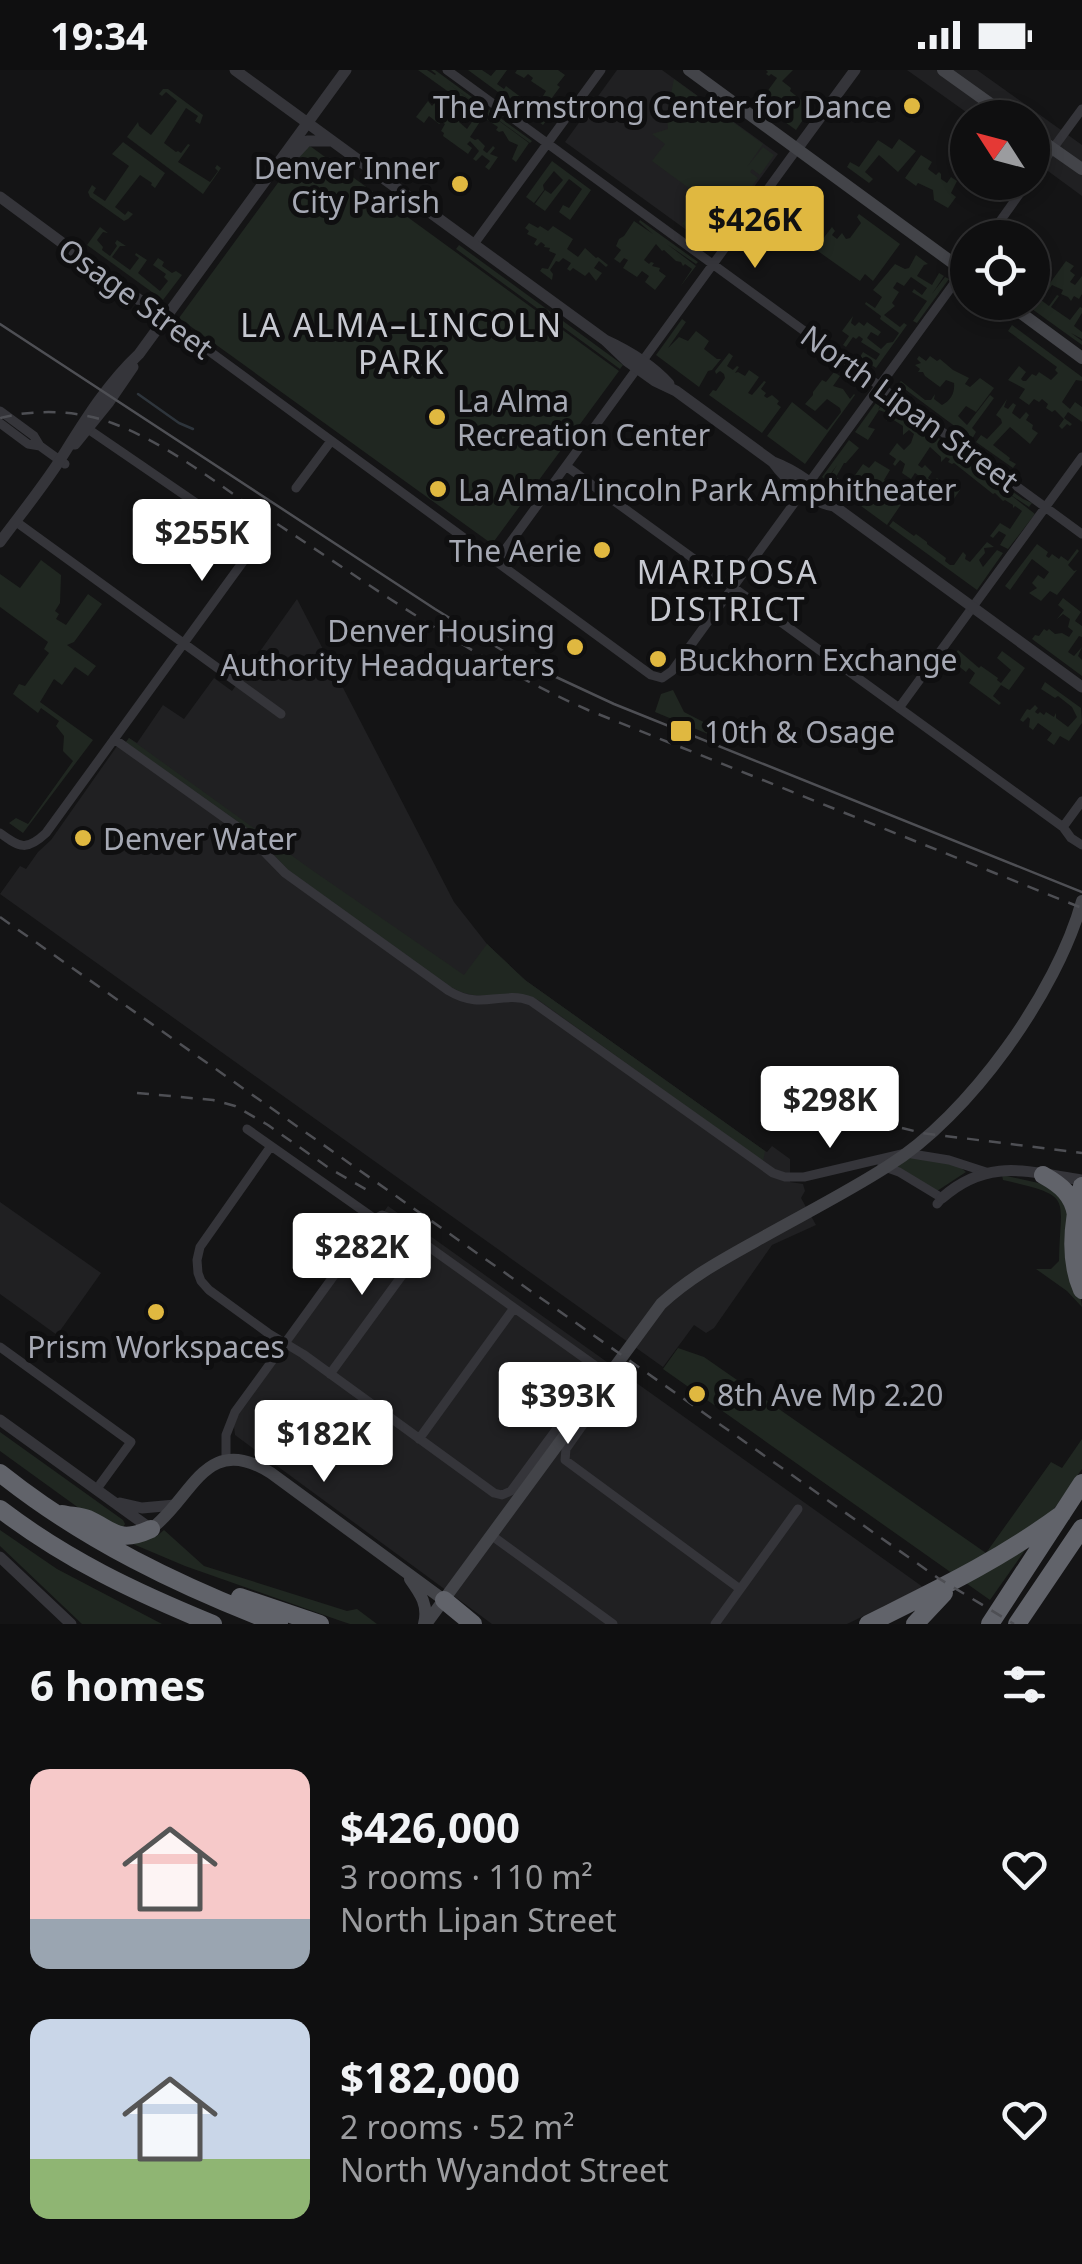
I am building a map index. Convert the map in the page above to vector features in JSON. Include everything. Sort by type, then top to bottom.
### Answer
[{"type":"highway","points":[[1044,1175],[1070,1196],[1082,1268]]},
{"type":"highway","points":[[1082,1183],[1074,1266],[1082,1290]]},
{"type":"highway","points":[[0,1472],[54,1513],[140,1564],[279,1624]]},
{"type":"highway","points":[[990,1624],[1082,1483]]},
{"type":"highway","points":[[0,1508],[33,1534],[176,1624]]},
{"type":"highway","points":[[54,1513],[86,1518],[112,1534],[123,1536],[151,1530]]},
{"type":"highway","points":[[868,1624],[973,1572],[1062,1514]]},
{"type":"highway","points":[[1022,1616],[1082,1528]]},
{"type":"highway","points":[[76,1561],[213,1624]]},
{"type":"highway","points":[[140,1564],[320,1624]]},
{"type":"highway","points":[[915,1624],[939,1596],[973,1572]]},
{"type":"highway","points":[[444,1600],[473,1624]]},
{"type":"main road","points":[[689,70],[950,259]]},
{"type":"main road","points":[[943,70],[985,100]]},
{"type":"main road","points":[[1050,146],[1082,169]]},
{"type":"main road","points":[[1030,320],[1082,358]]},
{"type":"main road","points":[[425,1624],[650,1317],[677,1289],[888,1166],[952,1115],[1009,1042],[1049,982],[1069,941],[1082,901]]},
{"type":"main road","points":[[151,1530],[203,1470],[226,1460],[246,1462],[266,1470],[444,1600]]},
{"type":"main road","points":[[403,1568],[425,1604],[425,1624]]},
{"type":"street","points":[[235,70],[606,340],[626,349],[640,365],[660,374],[676,391],[773,462],[782,475],[806,487],[823,505],[834,506],[1082,687]]},
{"type":"street","points":[[62,462],[87,416],[139,354],[346,70]]},
{"type":"street","name":"North Lipan Street","points":[[446,70],[1082,534]]},
{"type":"street","points":[[474,244],[601,70]]},
{"type":"street","points":[[496,562],[855,70]]},
{"type":"street","points":[[1050,152],[1082,109]]},
{"type":"street","points":[[272,173],[285,167],[307,141],[336,144]]},
{"type":"street","name":"Osage Street","points":[[0,197],[651,675],[662,678],[672,671],[733,587]]},
{"type":"street","points":[[733,587],[950,292]]},
{"type":"street","points":[[0,542],[132,370],[139,354]]},
{"type":"street","points":[[0,411],[62,462]]},
{"type":"street","points":[[0,424],[28,444],[40,446]]},
{"type":"street","points":[[0,833],[18,845],[29,846],[46,833],[253,548],[238,531],[88,429]]},
{"type":"street","points":[[296,488],[331,441]]},
{"type":"street","points":[[899,708],[1082,457]]},
{"type":"street","points":[[566,466],[1064,827],[1082,846]]},
{"type":"street","points":[[15,522],[281,714]]},
{"type":"street","points":[[114,739],[246,833],[285,873],[456,995],[482,1002],[512,997],[532,1001],[776,1174],[804,1177],[890,1155],[914,1153],[986,1172]]},
{"type":"street","points":[[1064,827],[1082,800]]},
{"type":"street","points":[[248,1129],[375,1219]]},
{"type":"street","points":[[271,1146],[204,1240],[197,1257],[200,1279],[209,1290],[494,1493],[506,1494],[516,1485],[600,1370]]},
{"type":"street","points":[[864,1164],[898,1172],[939,1201],[966,1180],[986,1172],[1005,1170],[1082,1183]]},
{"type":"street","points":[[226,1460],[226,1435],[231,1420],[375,1219],[387,1217],[611,1377],[611,1384],[568,1446],[564,1455],[567,1462],[740,1589]]},
{"type":"street","points":[[330,1374],[425,1244]]},
{"type":"street","points":[[419,1438],[514,1308]]},
{"type":"street","points":[[0,1347],[131,1442],[101,1494]]},
{"type":"street","points":[[0,1420],[151,1530]]},
{"type":"street","points":[[101,1494],[133,1507],[175,1506]]},
{"type":"street","points":[[715,1624],[798,1508]]},
{"type":"street","points":[[491,1535],[613,1624]]},
{"type":"street","points":[[0,1557],[71,1624]]},
{"type":"shaded area","points":[[418,70],[435,75],[431,70],[435,70],[532,141],[443,80],[529,143],[516,162],[512,159],[518,145],[483,117],[470,137],[478,139],[487,153],[495,148],[490,154],[498,157],[489,170],[485,167],[490,161],[482,155],[476,161],[473,159],[479,151],[470,141],[467,144],[472,148],[468,154],[443,136],[445,124],[429,116],[424,123],[416,117],[428,101],[432,106],[436,101],[442,105],[442,114],[461,118],[459,122],[467,129],[478,113]]},
{"type":"shaded area","points":[[468,70],[482,70],[491,76],[496,70],[507,70],[497,84],[504,89],[506,86],[534,107],[541,106],[546,91],[531,81],[533,78],[528,74],[524,78],[515,73],[517,70],[558,70],[565,75],[543,110],[548,118],[543,125]]},
{"type":"shaded area","points":[[617,70],[662,70],[778,154],[710,247],[565,142]]},
{"type":"shaded area","points":[[766,70],[793,70],[782,81],[811,108],[796,130],[759,103],[777,78],[766,74]]},
{"type":"shaded area","points":[[907,70],[977,70],[1019,100],[950,100]]},
{"type":"shaded area","points":[[674,79],[763,144],[747,167],[763,147],[774,155],[760,175],[752,169],[750,172],[758,178],[709,246],[682,224],[685,220],[696,228],[719,195],[708,187],[701,197],[652,161],[665,144],[652,134],[668,129]]},
{"type":"shaded area","points":[[163,89],[203,115],[200,124],[195,121],[198,116],[186,108],[164,143],[181,153],[190,145],[178,162],[210,182],[218,171],[217,165],[221,168],[203,194],[127,137],[138,122],[151,135],[177,101],[166,92],[159,94]]},
{"type":"shaded area","points":[[1050,122],[1082,145],[1082,196],[1050,172]]},
{"type":"shaded area","points":[[899,139],[916,151],[898,172],[879,155],[865,172],[873,179],[869,183],[847,167],[850,162],[859,167],[878,140],[892,149]]},
{"type":"shaded area","points":[[123,142],[165,173],[155,188],[140,175],[115,207],[125,215],[128,211],[133,214],[124,221],[88,192],[92,185],[96,188],[93,193],[105,201],[129,166],[112,154]]},
{"type":"shaded area","points":[[310,146],[619,371],[492,544],[179,318],[299,154]]},
{"type":"shaded area","points":[[921,155],[932,162],[928,169],[936,175],[939,172],[947,183],[950,178],[950,200],[954,200],[948,208],[934,200],[933,190],[918,183],[916,186],[905,178]]},
{"type":"shaded area","points":[[552,161],[591,190],[570,220],[559,212],[563,205],[569,208],[582,189],[569,179],[545,211],[535,204],[545,190],[551,194],[563,180],[554,171],[534,203],[526,197]]},
{"type":"shaded area","points":[[859,214],[900,244],[873,281],[865,274],[860,281],[815,249],[832,227],[832,235],[837,239],[842,233],[850,238],[861,223]]},
{"type":"shaded area","points":[[640,220],[698,262],[667,244],[696,266],[680,287],[692,269],[656,244],[644,260],[654,263],[652,266],[660,268],[666,276],[655,290],[645,282],[649,276],[642,271],[637,277],[623,268],[628,260],[624,258],[620,263],[614,259],[621,250],[616,246],[619,239],[634,221],[653,234]]},
{"type":"shaded area","points":[[529,223],[548,231],[553,226],[573,239],[567,249],[578,257],[585,248],[608,265],[599,261],[594,268],[602,273],[596,281],[589,272],[585,276],[573,268],[567,269],[571,263],[563,258],[550,270],[552,280],[540,271],[548,269],[556,254],[541,242],[534,244],[537,239],[527,234],[525,228]]},
{"type":"shaded area","points":[[100,227],[108,233],[103,232],[97,240],[102,250],[110,256],[117,240],[126,246],[120,246],[112,257],[130,270],[139,258],[136,253],[147,260],[138,273],[160,291],[168,281],[166,274],[153,265],[158,258],[164,262],[162,266],[182,275],[163,300],[87,245]]},
{"type":"shaded area","points":[[459,245],[623,365],[620,369],[456,249]]},
{"type":"shaded area","points":[[916,255],[928,264],[917,276],[932,285],[939,273],[944,276],[932,294],[945,277],[949,279],[917,323],[913,321],[927,301],[912,292],[914,289],[922,295],[927,288],[911,277],[904,286],[897,282],[893,288],[899,292],[892,303],[895,306],[884,315],[900,327],[907,325],[876,368],[860,357],[863,352],[876,360],[880,354],[861,342],[859,336],[853,337],[846,347],[843,345],[849,336],[842,331],[853,316],[851,323],[855,326],[867,322],[881,332],[878,336],[871,332],[867,338],[881,349],[893,342],[899,333],[865,304],[875,308],[882,297],[873,290],[895,264],[909,268]]},
{"type":"shaded area","points":[[1066,261],[1074,266],[1070,271],[1075,275],[1070,282],[1075,285],[1082,276],[1082,294],[1071,301],[1061,294],[1063,290],[1052,285],[1050,288]]},
{"type":"shaded area","points":[[1057,295],[1051,307],[1070,320],[1082,308],[1074,326],[1082,332],[1082,339],[1071,333],[1082,345],[1047,320],[1050,305]]},
{"type":"shaded area","points":[[682,319],[686,322],[668,348],[679,337],[688,341],[696,331],[709,341],[704,349],[721,359],[699,387],[656,355]]},
{"type":"shaded area","points":[[1012,325],[1082,377],[1062,402],[1070,409],[1075,402],[1082,407],[1082,422],[1068,412],[1064,418],[1072,424],[1062,429],[1059,426],[1064,419],[1046,408],[1048,404],[1042,399],[1034,399],[1029,405],[1019,398],[1025,389],[1008,380],[1019,366],[1026,372],[1023,381],[1039,372],[1051,380],[1058,373],[1057,367],[1008,331]]},
{"type":"shaded area","points":[[729,353],[733,356],[727,366],[733,370],[739,367],[735,373],[745,376],[749,370],[759,377],[748,393],[752,395],[764,381],[764,396],[772,395],[779,401],[781,407],[762,433],[709,395],[725,378],[715,371]]},
{"type":"shaded area","points":[[919,356],[926,361],[930,356],[940,359],[969,378],[965,384],[970,387],[980,378],[994,388],[976,412],[966,406],[958,416],[967,425],[990,395],[994,398],[972,428],[976,432],[972,439],[898,384],[901,381],[925,400],[931,400],[935,394],[934,399],[942,405],[950,398],[954,383],[946,380],[940,387],[918,372],[920,369],[915,365],[921,363]]},
{"type":"shaded area","points":[[834,372],[840,376],[833,386],[843,389],[850,399],[855,395],[805,464],[767,436],[792,402],[827,430],[840,408],[827,399],[815,411],[805,404],[822,380],[826,382]]},
{"type":"shaded area","points":[[1007,399],[1004,407],[1016,405],[1012,413],[1020,419],[1026,412],[1026,420],[1038,433],[1030,444],[1010,427],[993,445],[1016,464],[1013,468],[976,442],[981,435],[987,439],[1002,423],[996,415]]},
{"type":"shaded area","points":[[878,400],[882,402],[878,410],[886,400],[1032,503],[1029,507],[1008,493],[1035,514],[1008,549],[1000,545],[1006,535],[999,531],[993,538],[990,536],[1000,523],[1010,529],[1022,511],[948,462],[950,459],[946,457],[941,462],[930,447],[918,465],[925,465],[932,472],[928,478],[933,482],[937,478],[947,487],[950,484],[954,490],[960,490],[949,506],[945,502],[950,495],[940,488],[934,490],[939,483],[936,480],[927,491],[915,482],[919,476],[915,473],[911,479],[902,473],[905,464],[900,460],[895,466],[896,459],[889,454],[897,443],[904,450],[914,434],[909,430],[903,435],[903,426],[889,417],[886,421],[887,413],[879,410],[868,427],[875,429],[868,440],[855,432]]},
{"type":"shaded area","points":[[849,440],[859,448],[836,477],[848,485],[863,464],[869,468],[875,461],[890,470],[884,480],[898,490],[905,482],[910,486],[887,525],[827,481],[837,465],[826,480],[822,477]]},
{"type":"shaded area","points":[[893,521],[927,542],[950,565],[963,552],[970,562],[987,542],[994,547],[984,548],[979,560],[983,567],[997,550],[1003,553],[977,590],[889,526]]},
{"type":"shaded area","points":[[1037,544],[1048,552],[1049,558],[1052,554],[1068,561],[1079,551],[1068,565],[1077,570],[1057,595],[1050,591],[1041,601],[1029,593],[1037,588],[1032,583],[1038,575],[1044,579],[1049,572],[1032,559],[1010,590],[1005,586]]},
{"type":"shaded area","points":[[41,560],[61,575],[56,619],[66,625],[88,594],[102,604],[74,642],[67,645],[96,666],[88,676],[75,667],[62,685],[54,679],[40,702],[93,740],[23,833],[9,823],[16,818],[28,824],[73,761],[63,751],[64,736],[56,726],[59,721],[41,708],[38,713],[13,694],[19,684],[25,686],[49,653],[44,649],[48,642],[0,607],[0,574],[20,588]]},
{"type":"shaded area","points":[[1063,598],[1081,612],[1075,621],[1082,626],[1082,637],[1068,652],[1074,656],[1082,647],[1078,656],[1082,660],[1082,676],[1032,639],[1044,629],[1069,637],[1073,631],[1068,627],[1070,619],[1063,614],[1057,619],[1064,610],[1058,605]]},
{"type":"shaded area","name":"Denver Water","points":[[297,599],[454,902],[487,944],[525,980],[765,1151],[772,1146],[790,1159],[790,1182],[803,1184],[801,1198],[816,1225],[772,1245],[714,1328],[706,1333],[694,1325],[663,1367],[0,894],[20,866],[26,869],[51,840],[122,739],[137,743],[163,705],[184,719],[214,678],[232,691]]},
{"type":"shaded area","points":[[958,650],[1001,683],[1011,670],[997,658],[1002,651],[1025,668],[1009,690],[1001,685],[993,696],[999,705],[969,683],[975,673],[969,668],[966,672],[951,660]]},
{"type":"shaded area","points":[[1045,682],[1081,708],[1082,723],[1069,741],[1060,736],[1054,745],[1047,740],[1052,733],[1038,723],[1033,730],[1028,717],[1020,720],[1035,705],[1038,714],[1046,712],[1054,717],[1056,713],[1056,718],[1068,727],[1077,717],[1072,707],[1058,696],[1041,689]]},
{"type":"shaded area","points":[[673,690],[684,712],[723,732],[720,739],[655,712],[661,694]]},
{"type":"shaded area","points":[[129,738],[464,975],[487,944],[525,980],[765,1151],[763,1162],[540,1001],[517,994],[475,995],[451,987],[288,870],[254,833],[129,745]]},
{"type":"shaded area","points":[[913,1154],[966,1172],[937,1191],[880,1161]]},
{"type":"shaded area","points":[[1002,1175],[1043,1184],[1068,1200],[1082,1307],[1036,1269],[1051,1269],[1059,1261],[1058,1202],[1042,1191],[1003,1180]]},
{"type":"shaded area","points":[[0,1202],[101,1273],[57,1335],[0,1294]]},
{"type":"shaded area","points":[[388,1206],[923,1587],[847,1624],[492,1624],[235,1435],[237,1417]]},
{"type":"shaded area","points":[[678,1348],[704,1357],[986,1553],[1051,1462],[1062,1468],[1082,1439],[1082,1469],[990,1600],[663,1369]]},
{"type":"shaded area","points":[[0,1432],[123,1520],[122,1529],[105,1527],[0,1451]]},
{"type":"shaded area","points":[[0,1530],[57,1569],[162,1624],[82,1624],[0,1546]]},
{"type":"shaded area","points":[[164,1530],[204,1566],[347,1611],[357,1609],[377,1624],[350,1624],[133,1544]]},
{"type":"waterway","points":[[138,394],[193,429]]},
{"type":"tram line","points":[[0,324],[513,657],[614,704],[1082,892]]},
{"type":"railway","points":[[0,418],[42,412],[71,413],[132,431],[190,464],[421,619],[545,690],[1082,908]]},
{"type":"railway","points":[[0,917],[938,1578],[1014,1624]]},
{"type":"railway","points":[[137,1093],[213,1100],[235,1106],[367,1190]]},
{"type":"railway","points":[[902,1128],[1082,1153]]},
{"type":"place","name":"The Armstrong Center for Dance","points":[[912,106]]},
{"type":"place","name":"Denver Inner City Parish","points":[[460,184]]},
{"type":"place","name":"La Alma Recreation Center","points":[[437,417]]},
{"type":"place","name":"La Alma/Lincoln Park Amphitheater","points":[[438,489]]},
{"type":"place","name":"The Aerie","points":[[602,550]]},
{"type":"place","name":"Denver Housing Authority Headquarters","points":[[575,647]]},
{"type":"place","name":"Buckhorn Exchange","points":[[658,659]]},
{"type":"place","name":"10th & Osage","points":[[681,731]]},
{"type":"place","name":"Denver Water","points":[[83,838]]},
{"type":"place","name":"Prism Workspaces","points":[[156,1312]]},
{"type":"place","name":"8th Ave Mp 2.20","points":[[697,1394]]},
{"type":"district","name":"LA ALMA–LINCOLN PARK","points":[[402,342]]},
{"type":"district","name":"MARIPOSA DISTRICT","points":[[728,590]]}]
